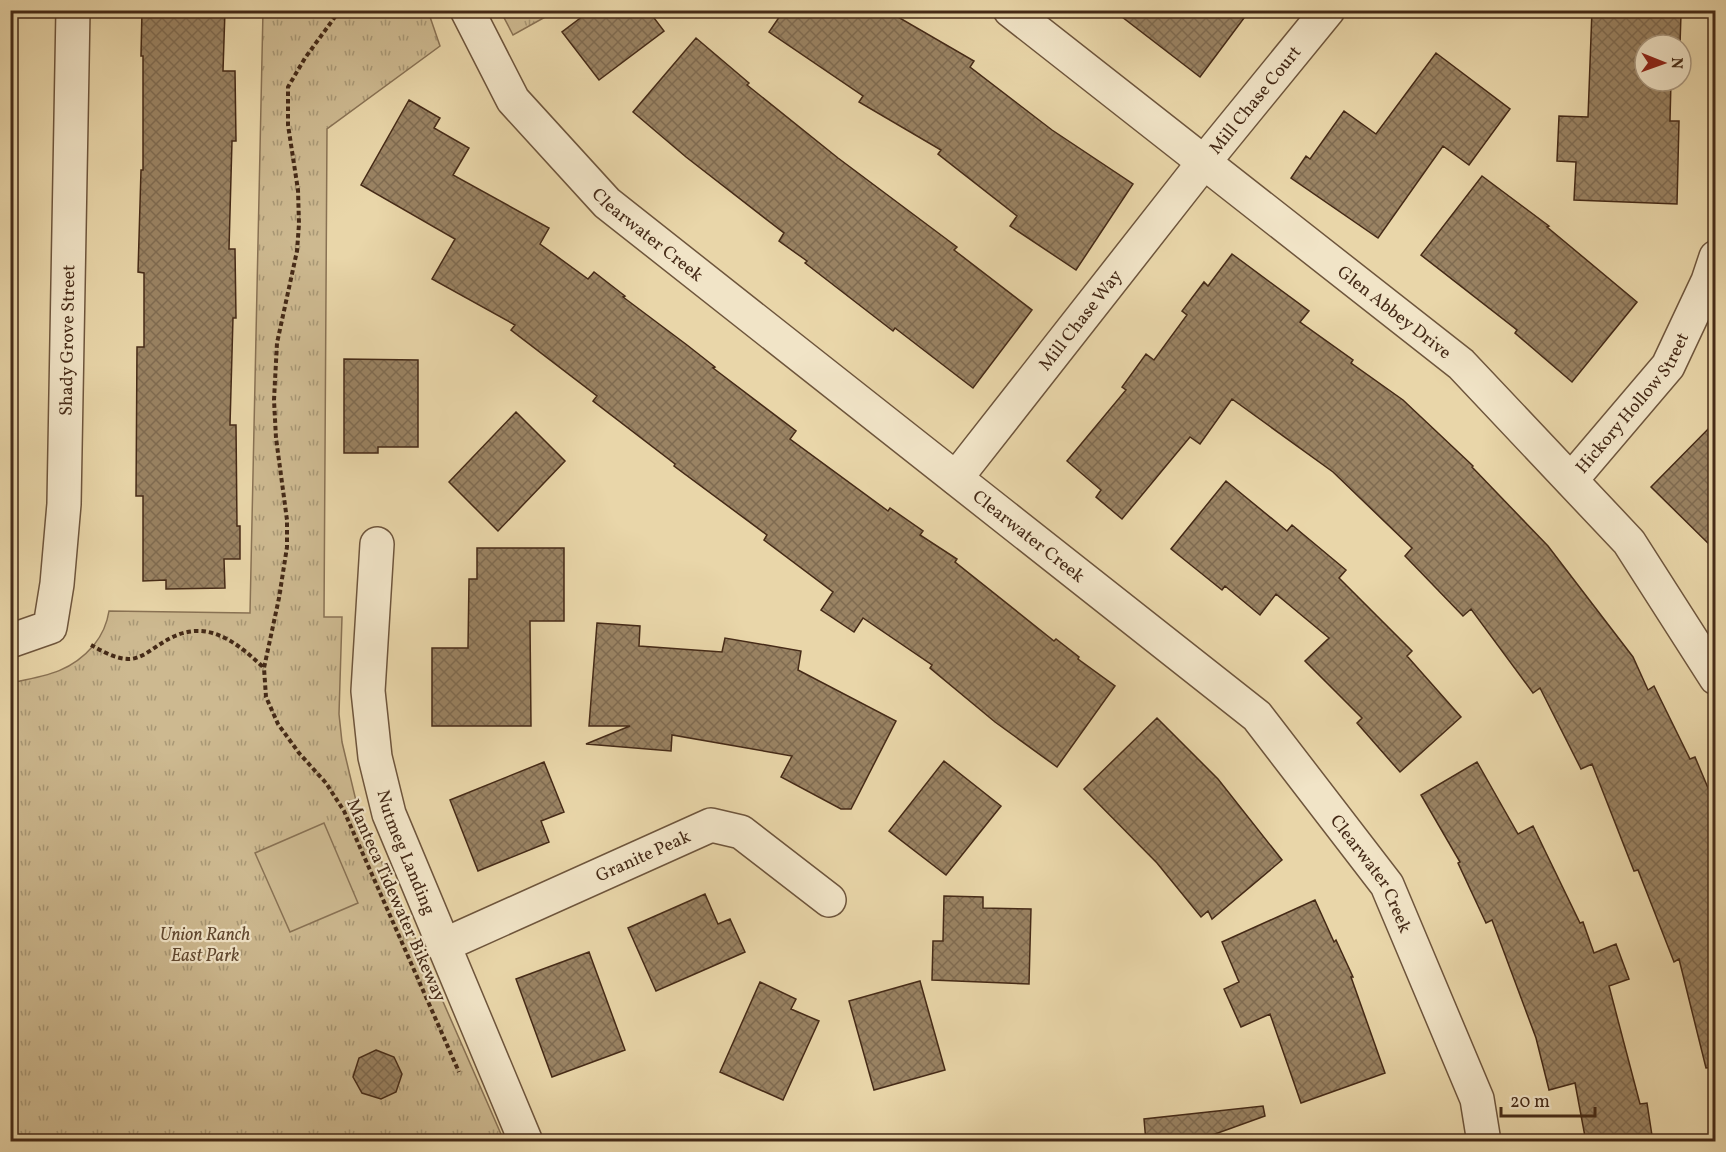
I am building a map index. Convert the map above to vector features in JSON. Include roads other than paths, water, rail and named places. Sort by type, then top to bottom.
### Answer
[{"type":"street","name":"Shady Grove Street","points":[[10,641],[50,627],[57,584],[64,504],[73,10]]},
{"type":"street","name":"Clearwater Creek","points":[[467,10],[513,100],[607,202],[1257,716],[1387,885],[1477,1099],[1484,1142]]},
{"type":"street","name":"Glen Abbey Drive","points":[[1010,10],[1461,364],[1629,542],[1716,678]]},
{"type":"street","name":"Mill Chase Court","points":[[1204,162],[1328,10]]},
{"type":"street","name":"Mill Chase Way","points":[[956,478],[1204,162]]},
{"type":"street","name":"Hickory Hollow Street","points":[[1571,480],[1668,366],[1708,281],[1716,257]]},
{"type":"street","name":"Nutmeg Landing","points":[[378,543],[368,691],[375,757],[389,814],[526,1142]]},
{"type":"street","name":"Granite Peak","points":[[444,945],[711,825],[741,832],[829,900]]},
{"type":"park label","name":"Union Ranch East Park","points":[[205,944]]}]
